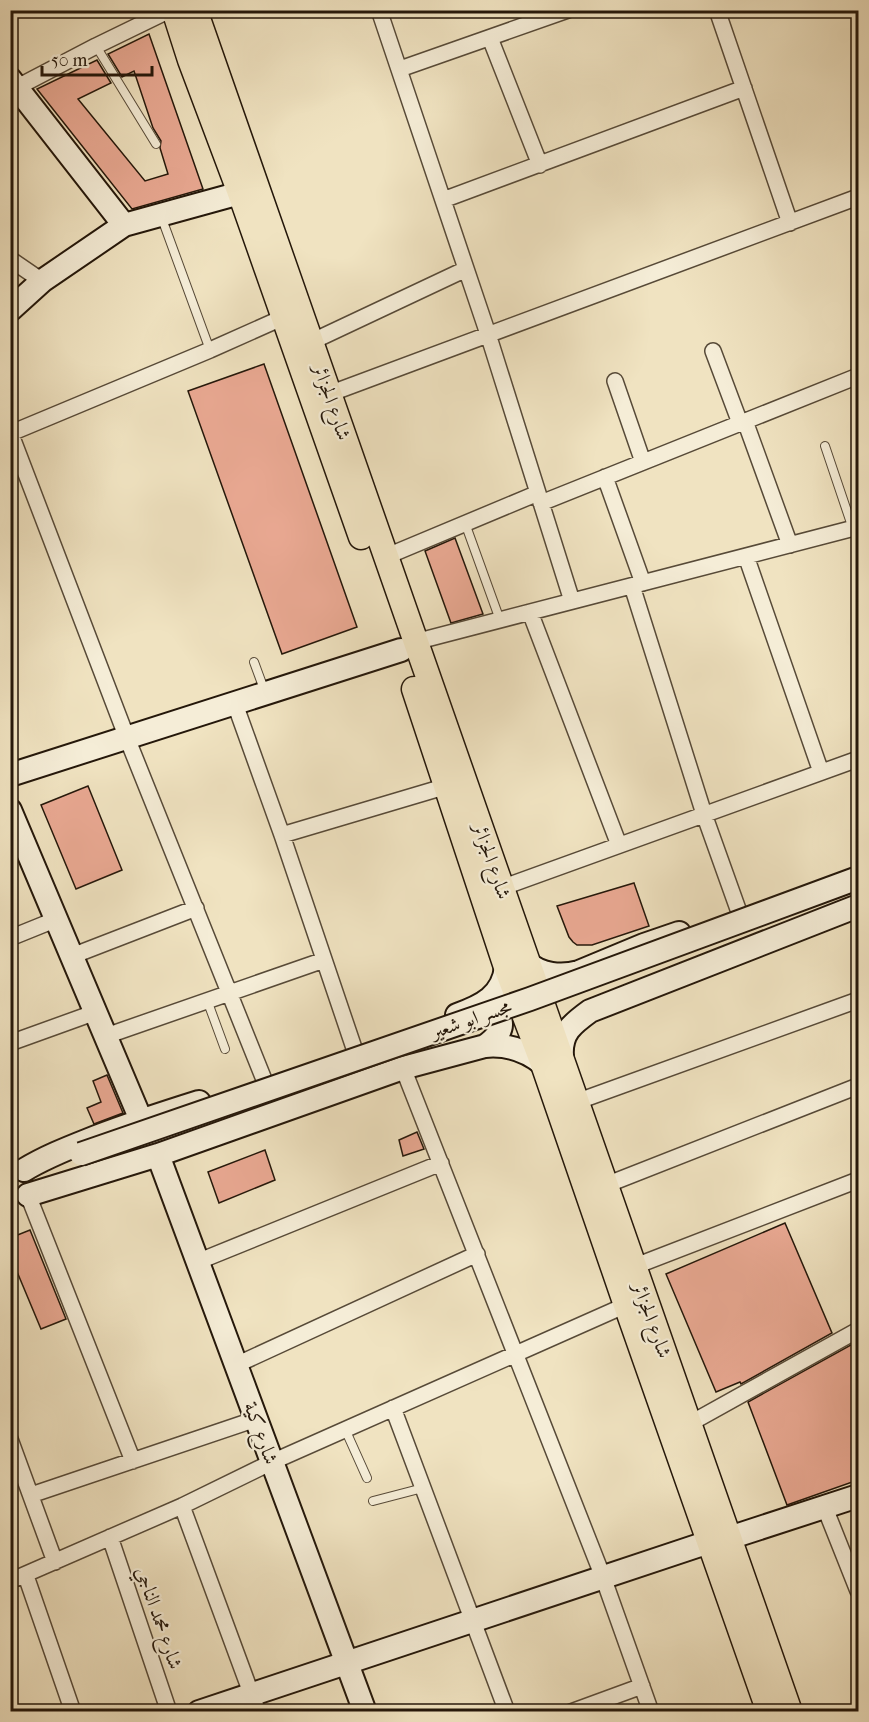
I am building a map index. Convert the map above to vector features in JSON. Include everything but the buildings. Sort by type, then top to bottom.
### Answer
[{"type":"main road","name":"شارع الجزائر","points":[[183,14],[329,393],[385,557],[447,786],[552,1060],[626,1305],[790,1712]]},
{"type":"main road","name":"شارع الجزائر","points":[[200,57],[240,193],[284,317],[501,888],[516,964]]},
{"type":"main road","points":[[13,86],[124,225]]},
{"type":"main road","points":[[10,310],[42,281],[124,225],[240,193]]},
{"type":"main road","points":[[10,775],[235,704],[408,646]]},
{"type":"main road","points":[[10,810],[141,1120]]},
{"type":"main road","points":[[17,1173],[58,1152],[141,1120],[265,1082],[472,1010],[483,1005],[499,989],[516,964],[550,974],[579,972],[644,945],[858,869]]},
{"type":"main road","name":"مجسر ابو شعير","points":[[84,1161],[858,878]]},
{"type":"main road","name":"مجسر ابو شعير","points":[[84,1161],[534,1011],[858,891]]},
{"type":"main road","points":[[19,1198],[158,1155],[404,1068],[485,1046],[508,1046],[535,1057],[552,1060],[569,1029],[577,1020],[599,1007],[858,906]]},
{"type":"main road","points":[[579,972],[569,986],[572,999],[583,1006],[599,1007]]},
{"type":"main road","points":[[472,1010],[492,1011],[498,1016],[501,1024],[496,1039],[485,1046]]},
{"type":"main road","name":"شارع الجزائر","points":[[552,1060],[576,1102],[689,1424],[719,1540],[769,1712]]},
{"type":"main road","name":"شارع كية","points":[[158,1155],[365,1712]]},
{"type":"main road","points":[[17,1173],[84,1161]]},
{"type":"main road","points":[[19,1198],[84,1161]]},
{"type":"main road","points":[[199,1712],[255,1703],[347,1662],[858,1496]]},
{"type":"street","points":[[380,10],[488,334],[572,601]]},
{"type":"street","points":[[400,69],[568,10]]},
{"type":"street","points":[[717,10],[790,223]]},
{"type":"street","points":[[13,86],[96,46],[183,14]]},
{"type":"street","points":[[490,38],[540,165]]},
{"type":"street","points":[[443,200],[744,88]]},
{"type":"street","points":[[329,393],[858,197]]},
{"type":"street","points":[[10,259],[42,281]]},
{"type":"street","points":[[311,342],[466,269]]},
{"type":"street","points":[[265,1082],[127,738],[11,432],[284,317]]},
{"type":"street","points":[[713,351],[790,545]]},
{"type":"street","points":[[385,557],[465,523],[605,477],[858,376]]},
{"type":"street","points":[[615,381],[643,462]]},
{"type":"street","points":[[605,477],[704,814],[739,912]]},
{"type":"street","points":[[408,646],[530,612],[856,528],[858,544]]},
{"type":"street","points":[[746,556],[821,772]]},
{"type":"street","points":[[530,612],[619,845]]},
{"type":"street","points":[[235,704],[355,1051]]},
{"type":"street","points":[[501,888],[858,759]]},
{"type":"street","points":[[282,835],[447,786]]},
{"type":"street","points":[[72,956],[196,908]]},
{"type":"street","points":[[10,938],[57,919]]},
{"type":"street","points":[[106,1036],[324,960]]},
{"type":"street","points":[[576,1102],[858,999]]},
{"type":"street","points":[[10,1043],[96,1012]]},
{"type":"street","points":[[404,1068],[603,1577],[651,1712]]},
{"type":"street","points":[[606,1185],[858,1086]]},
{"type":"street","points":[[197,1262],[441,1163]]},
{"type":"street","points":[[633,1267],[858,1180]]},
{"type":"street","points":[[19,1198],[133,1461]]},
{"type":"street","points":[[236,1365],[477,1254]]},
{"type":"street","points":[[10,1581],[26,1576],[345,1429],[626,1305]]},
{"type":"street","points":[[689,1424],[858,1330]]},
{"type":"street","points":[[393,1408],[507,1712]]},
{"type":"street","points":[[31,1496],[256,1419]]},
{"type":"street","points":[[10,1439],[55,1562]]},
{"type":"street","points":[[182,1506],[255,1703]]},
{"type":"street","points":[[825,1508],[858,1591]]},
{"type":"street","name":"شارع محمد الناجي","points":[[110,1537],[169,1712]]},
{"type":"street","points":[[26,1576],[73,1712]]},
{"type":"street","points":[[571,1712],[642,1686]]},
{"type":"lane","points":[[96,46],[156,144]]},
{"type":"lane","points":[[160,216],[210,350]]},
{"type":"lane","points":[[825,446],[856,528]]},
{"type":"lane","points":[[465,523],[500,620]]},
{"type":"lane","points":[[254,662],[265,694]]},
{"type":"lane","points":[[207,1000],[225,1049]]},
{"type":"lane","points":[[345,1429],[367,1478]]},
{"type":"lane","points":[[373,1501],[423,1488]]}]
